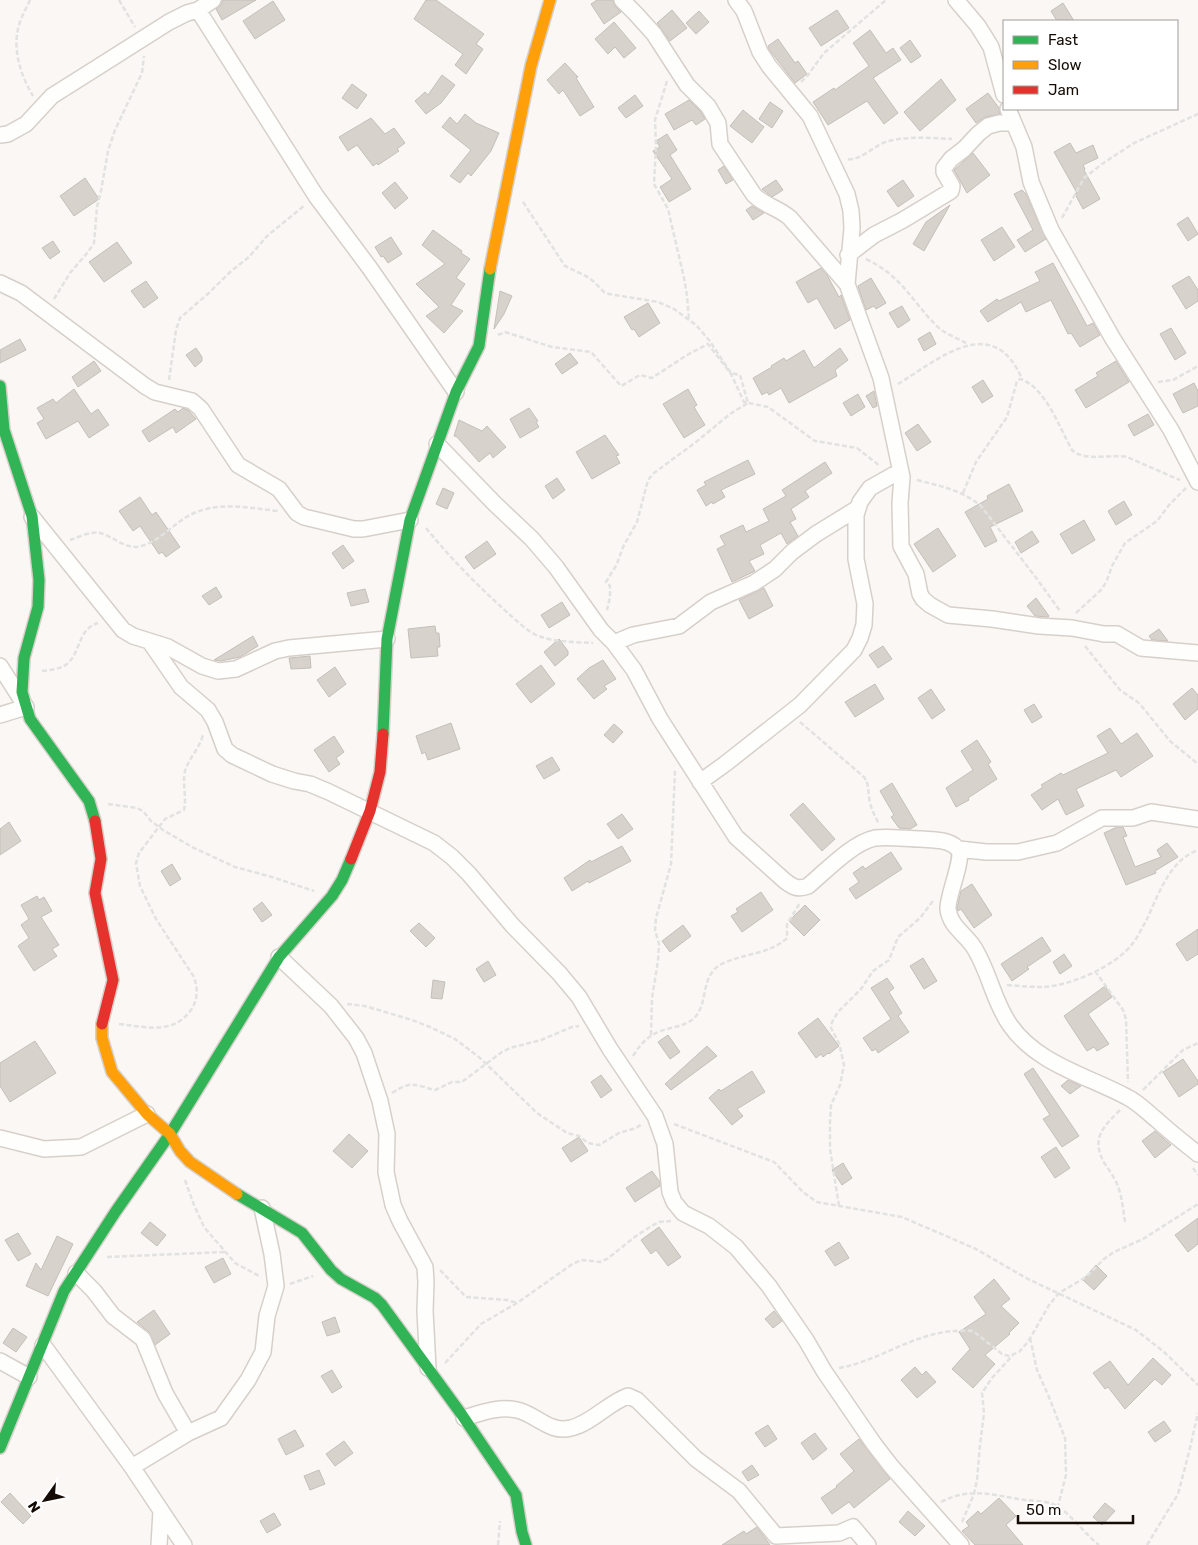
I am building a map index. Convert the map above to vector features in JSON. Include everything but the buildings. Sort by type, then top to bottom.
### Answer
[{"type":"street","points":[[0,135],[8,134],[26,124],[52,96],[140,40],[176,18],[198,10],[213,0]]},
{"type":"street","points":[[0,1448],[64,1291],[170,1134],[279,957],[332,896],[342,880],[370,812],[380,772],[387,639],[411,515],[456,392],[479,346],[491,262],[531,66],[550,0]]},
{"type":"street","points":[[622,0],[648,27],[687,85],[708,106],[718,123],[720,144],[754,195],[761,202],[781,210],[790,218],[847,284]]},
{"type":"street","points":[[736,0],[744,12],[760,52],[769,66],[810,116],[847,194],[852,228],[847,284],[851,300],[867,335],[884,392],[898,476],[900,546],[916,574],[920,594],[930,605],[948,615],[1039,626],[1070,625],[1104,634],[1118,634],[1141,648],[1198,653]]},
{"type":"street","points":[[956,0],[978,26],[991,47],[1003,91]]},
{"type":"street","points":[[198,10],[316,196],[456,392]]},
{"type":"street","points":[[850,254],[874,235],[951,191],[952,186],[944,172],[944,168],[951,159],[978,134],[1010,116],[1024,147],[1031,182],[1051,230],[1113,339],[1171,430],[1195,482]]},
{"type":"street","points":[[0,283],[21,294],[145,386],[155,392],[192,401],[202,409],[238,465],[279,489],[297,513],[304,518],[354,529],[372,528],[411,515]]},
{"type":"street","points":[[0,386],[4,430],[32,516],[39,580],[38,607],[24,658],[22,692],[30,719],[89,801],[94,820],[101,859],[95,893],[113,980],[102,1022],[102,1038],[112,1072],[147,1114],[170,1134],[180,1151],[202,1172],[302,1233],[331,1270],[348,1283],[375,1298],[382,1305],[464,1418],[516,1495],[519,1502],[520,1525],[526,1545]]},
{"type":"street","points":[[437,444],[546,555],[601,630],[614,643],[634,670],[660,719],[736,837],[784,881],[792,886],[801,889],[808,886],[843,856],[859,845],[875,838],[940,840],[959,849],[996,853],[1018,852],[1057,843],[1102,818],[1133,818],[1151,812],[1198,819]]},
{"type":"street","points":[[700,782],[790,713],[826,680],[854,650],[864,625],[865,604],[856,559],[856,515],[860,502],[870,488],[898,476]]},
{"type":"street","points":[[614,643],[632,635],[679,626],[711,602],[754,583],[775,570],[797,548],[858,508]]},
{"type":"street","points":[[32,516],[119,626],[133,636],[168,647],[202,666],[218,670],[236,669],[275,651],[289,648],[387,639]]},
{"type":"street","points":[[150,642],[177,682],[213,716],[225,749],[232,755],[272,774],[310,784],[434,843],[469,874],[512,925],[559,973],[579,997],[655,1116],[665,1144],[670,1192],[674,1202],[683,1213],[709,1226],[736,1247],[769,1286],[806,1340],[824,1371],[885,1459],[955,1541]]},
{"type":"street","points":[[0,666],[26,706]]},
{"type":"street","points":[[0,715],[26,706]]},
{"type":"street","points":[[959,849],[960,858],[950,889],[948,908],[950,918],[972,946],[1003,1014],[1010,1025],[1026,1042],[1067,1070],[1130,1099],[1144,1108],[1198,1154]]},
{"type":"street","points":[[279,957],[332,1006],[352,1032],[364,1052],[380,1101],[387,1134],[386,1172],[393,1205],[426,1273],[425,1311],[430,1373]]},
{"type":"street","points":[[0,1138],[44,1149],[81,1147],[147,1114]]},
{"type":"street","points":[[132,1467],[188,1433],[222,1418],[248,1380],[263,1352],[266,1316],[276,1283],[262,1208]]},
{"type":"street","points":[[76,1273],[94,1291],[113,1316],[143,1339],[165,1393],[188,1433]]},
{"type":"street","points":[[43,1345],[132,1467],[184,1545]]},
{"type":"street","points":[[0,1361],[29,1377]]},
{"type":"street","points":[[464,1418],[492,1410],[518,1410],[554,1428],[570,1428],[628,1396],[637,1400],[696,1459],[740,1491],[776,1536],[839,1533],[853,1527],[868,1545]]},
{"type":"street","points":[[159,1545],[161,1511]]},
{"type":"path","points":[[30,0],[18,28],[16,48],[27,86],[40,108]]},
{"type":"path","points":[[46,313],[70,273],[94,243],[97,207],[102,191],[108,151],[115,130],[142,74],[145,57],[140,40],[119,0]]},
{"type":"path","points":[[791,92],[808,75],[824,54],[886,0]]},
{"type":"path","points":[[672,62],[655,120],[654,184],[668,209],[684,278],[689,320]]},
{"type":"path","points":[[1051,230],[1064,214],[1084,178],[1134,142],[1198,114]]},
{"type":"path","points":[[827,149],[842,158],[853,160],[881,143],[895,140],[912,138],[973,140]]},
{"type":"path","points":[[506,188],[523,203],[564,266],[593,281],[604,292],[658,302],[674,309],[696,325],[709,340],[731,373],[740,375],[748,403]]},
{"type":"path","points":[[168,396],[176,330],[180,318],[249,257],[267,236],[316,196]]},
{"type":"path","points":[[850,254],[887,270],[942,330],[969,345]]},
{"type":"path","points":[[479,346],[505,332],[552,346],[591,352],[621,386],[640,376],[652,378],[687,354],[708,344],[730,374],[744,402],[768,407],[815,441],[857,448],[866,453],[885,471],[954,490],[981,506],[1120,690],[1139,703],[1170,741],[1198,764]]},
{"type":"path","points":[[884,392],[950,352],[978,343],[989,345],[1002,351],[1010,358],[1022,379],[1035,387],[1044,398],[1075,453],[1099,457],[1118,455],[1127,457],[1195,482],[1169,505],[1157,521],[1125,544],[1112,566],[1102,589],[1070,625]]},
{"type":"path","points":[[1137,376],[1159,382],[1170,381],[1198,366]]},
{"type":"path","points":[[963,494],[976,462],[1007,417],[1018,381],[1022,379]]},
{"type":"path","points":[[601,630],[610,597],[610,586],[606,582],[618,564],[623,548],[637,522],[648,480],[654,473],[730,414],[748,403]]},
{"type":"path","points":[[54,543],[96,533],[132,546],[140,546],[162,535],[191,515],[219,506],[297,513]]},
{"type":"path","points":[[411,515],[456,564],[489,596],[532,633],[552,639],[614,643]]},
{"type":"path","points":[[23,674],[66,665],[74,656],[82,637],[90,626],[105,622],[119,626]]},
{"type":"path","points":[[790,713],[864,777],[868,785],[868,796],[874,816],[894,838]]},
{"type":"path","points":[[102,1022],[154,1028],[172,1026],[179,1023],[187,1015],[196,1000],[197,986],[194,977],[156,919],[140,886],[136,873],[136,863],[139,853],[167,817],[184,810],[183,781],[186,770],[189,761],[200,746],[203,734],[213,716]]},
{"type":"path","points":[[651,1035],[652,998],[659,944],[655,930],[656,918],[671,864],[674,828],[672,802],[677,746]]},
{"type":"path","points":[[89,801],[137,808],[143,811],[151,821],[192,847],[235,867],[332,896]]},
{"type":"path","points":[[991,985],[1043,987],[1073,981],[1096,971],[1120,956],[1133,943],[1145,922],[1156,896],[1168,878],[1180,862],[1198,850]]},
{"type":"path","points":[[627,1074],[632,1057],[641,1044],[651,1035],[685,1024],[700,1011],[709,978],[713,971],[720,966],[752,953],[770,950],[788,938],[787,924],[816,879]]},
{"type":"path","points":[[839,1206],[830,1149],[830,1122],[831,1105],[840,1085],[844,1066],[839,1043],[831,1028],[832,1022],[838,1012],[861,989],[873,971],[889,960],[898,937],[920,918],[931,903],[950,889]]},
{"type":"path","points":[[1096,971],[1123,1010],[1126,1019],[1130,1099]]},
{"type":"path","points":[[332,1006],[344,1003],[365,1006],[430,1026],[455,1039],[487,1064],[537,1113],[567,1133],[579,1136],[588,1143],[599,1145],[619,1133],[636,1128],[655,1116],[774,1162],[817,1202],[902,1217],[976,1249],[1028,1280],[1136,1330],[1164,1352],[1198,1385]]},
{"type":"path","points":[[380,1101],[408,1084],[417,1084],[436,1090],[452,1082],[462,1082],[510,1048],[541,1040],[572,1027],[598,1028]]},
{"type":"path","points":[[1125,1222],[1120,1190],[1101,1157],[1099,1136],[1104,1125],[1130,1099],[1183,1050],[1198,1043]]},
{"type":"path","points":[[180,1151],[185,1181],[199,1217],[204,1227],[235,1263],[276,1283],[293,1283],[331,1270]]},
{"type":"path","points":[[824,1371],[846,1367],[928,1335],[941,1332],[973,1331],[1002,1354],[1009,1356],[1014,1354],[1023,1349],[1049,1305],[1059,1293],[1086,1277],[1114,1252],[1143,1239],[1198,1204]]},
{"type":"path","points":[[430,1373],[477,1327],[517,1303],[571,1265],[582,1260],[600,1262],[607,1259],[636,1236],[656,1224],[674,1220]]},
{"type":"path","points":[[85,1258],[226,1252]]},
{"type":"path","points":[[420,1258],[438,1268],[466,1297],[507,1300],[517,1303]]},
{"type":"path","points":[[1030,1338],[1037,1370],[1050,1397],[1065,1438],[1066,1475],[1058,1506]]},
{"type":"path","points":[[955,1541],[974,1494],[977,1480],[984,1413],[982,1393],[992,1378],[1014,1354]]},
{"type":"path","points":[[1147,1545],[1178,1494],[1198,1413]]},
{"type":"path","points":[[928,1508],[955,1496],[974,1494],[1002,1495],[1022,1500],[1047,1502],[1058,1506],[1082,1531],[1099,1545]]},
{"type":"traffic: fast","points":[[383,734],[387,639],[410,520],[456,392],[479,346],[490,269]]},
{"type":"traffic: fast","points":[[0,386],[4,430],[32,516],[39,580],[38,607],[24,658],[22,692],[30,719],[89,801],[95,821]]},
{"type":"traffic: fast","points":[[0,1448],[64,1291],[116,1211],[170,1134],[279,957],[332,896],[342,880],[351,859]]},
{"type":"traffic: fast","points":[[237,1194],[302,1233],[331,1270],[341,1279],[375,1298],[382,1305],[462,1415],[516,1495],[526,1545]]},
{"type":"traffic: slow","points":[[490,269],[531,66],[550,0]]},
{"type":"traffic: slow","points":[[102,1024],[102,1038],[112,1072],[147,1114],[170,1134],[180,1151],[190,1162],[237,1194]]},
{"type":"traffic: jam","points":[[351,859],[370,811],[380,772],[383,734]]},
{"type":"traffic: jam","points":[[95,821],[101,859],[95,893],[113,980],[102,1024]]}]
